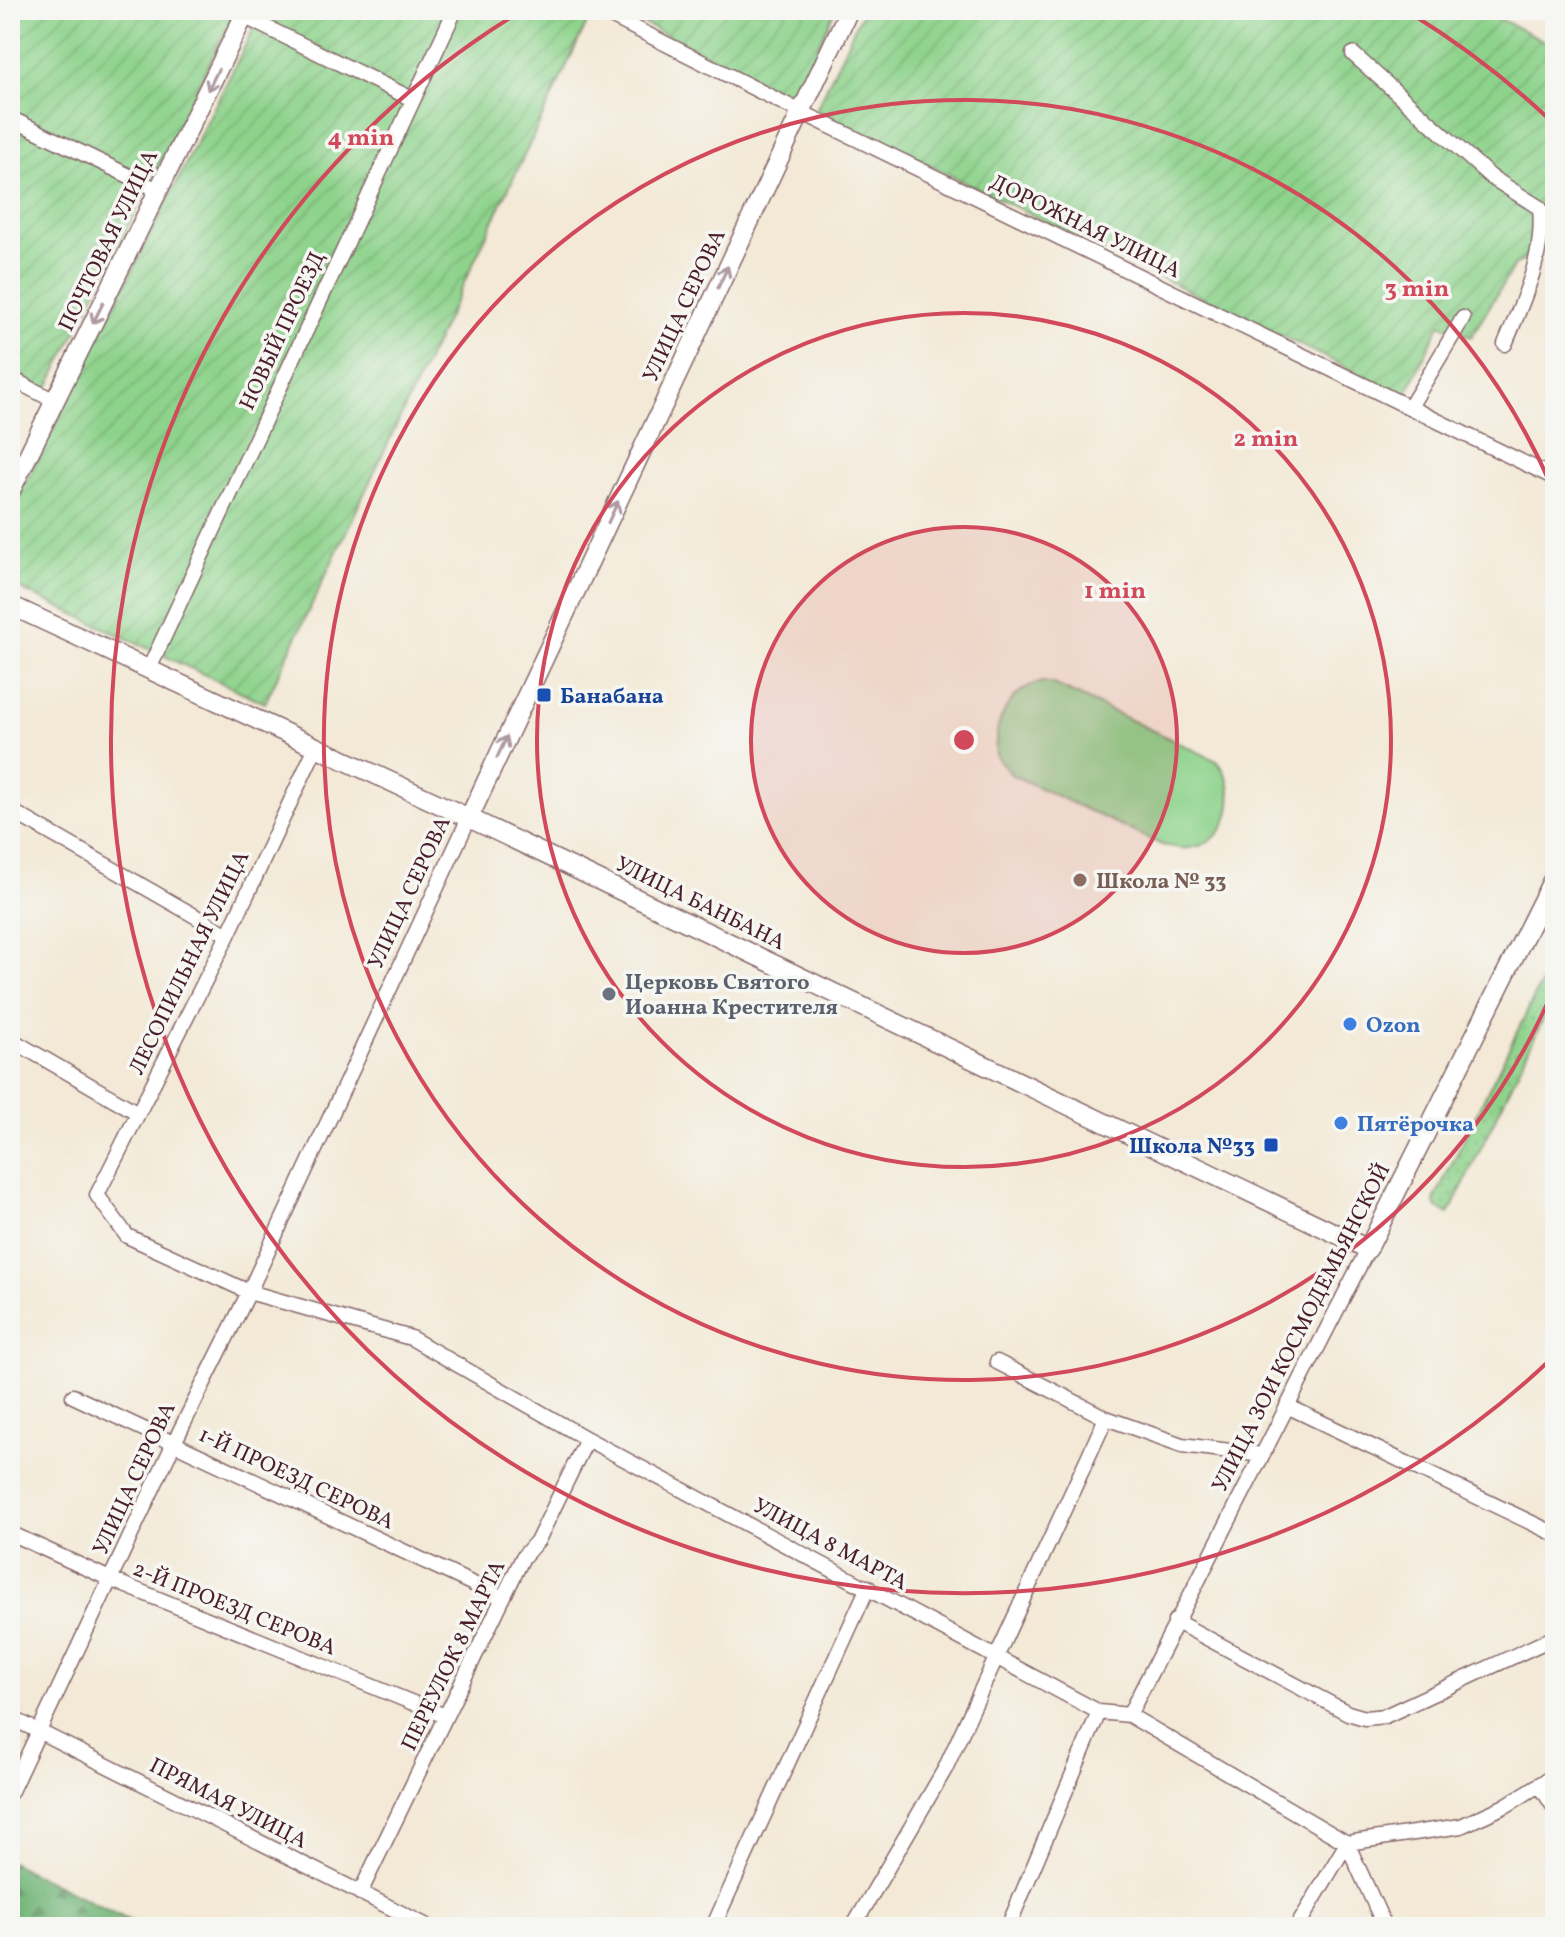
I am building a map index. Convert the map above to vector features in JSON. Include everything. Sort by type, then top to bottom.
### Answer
[{"type":"street","name":"НОВЫЙ ПРОЕЗД","points":[[149,669],[455,10]]},
{"type":"street","name":"ДОРОЖНАЯ УЛИЦА","points":[[599,10],[801,112],[1555,478]]},
{"type":"street","name":"УЛИЦА СЕРОВА","points":[[10,1793],[174,1443],[249,1292],[849,10]]},
{"type":"street","points":[[241,12],[412,99]]},
{"type":"street","name":"ПОЧТОВАЯ УЛИЦА","points":[[10,492],[241,12]]},
{"type":"street","points":[[1353,54],[1491,177],[1540,208],[1543,231],[1531,279],[1505,344]]},
{"type":"street","points":[[10,118],[158,190]]},
{"type":"street","points":[[1410,407],[1463,318]]},
{"type":"street","points":[[10,378],[55,401]]},
{"type":"street","name":"УЛИЦА БАНБАНА","points":[[10,605],[469,818],[1368,1249]]},
{"type":"street","name":"ЛЕСОПИЛЬНАЯ УЛИЦА","points":[[97,1195],[228,935],[316,747]]},
{"type":"street","points":[[10,810],[228,935]]},
{"type":"street","name":"УЛИЦА ЗОИ КОСМОДЕМЬЯНСКОЙ","points":[[1129,1715],[1555,875]]},
{"type":"street","points":[[10,1039],[138,1113]]},
{"type":"street","name":"УЛИЦА 8 МАРТА","points":[[97,1195],[127,1236],[249,1292],[411,1338],[587,1439],[1099,1712],[1129,1715],[1347,1843]]},
{"type":"street","points":[[997,1362],[1106,1418],[1182,1445],[1262,1455]]},
{"type":"street","name":"1-Й ПРОЕЗД СЕРОВА","points":[[73,1396],[503,1598]]},
{"type":"street","points":[[1287,1406],[1555,1534]]},
{"type":"street","points":[[853,1927],[945,1769],[1106,1418]]},
{"type":"street","name":"ПЕРЕУЛОК 8 МАРТА","points":[[360,1893],[523,1557],[538,1540],[587,1439]]},
{"type":"street","name":"2-Й ПРОЕЗД СЕРОВА","points":[[10,1533],[112,1580],[445,1716]]},
{"type":"street","points":[[713,1927],[868,1587]]},
{"type":"street","points":[[1175,1621],[1348,1713],[1365,1718],[1385,1716],[1555,1637]]},
{"type":"street","points":[[1008,1927],[1099,1712]]},
{"type":"street","name":"ПРЯМАЯ УЛИЦА","points":[[10,1717],[429,1927]]},
{"type":"street","points":[[1347,1843],[1461,1826],[1505,1806],[1555,1775]]},
{"type":"street","points":[[1540,1785],[1555,1809]]},
{"type":"street","points":[[1297,1927],[1347,1843]]},
{"type":"street","points":[[1347,1843],[1385,1927]]},
{"type":"green space","points":[[10,10],[236,10],[47,390],[10,371]]},
{"type":"green space","points":[[263,10],[593,10],[265,703],[10,584],[10,514]]},
{"type":"green space","points":[[616,10],[835,10],[794,98]]},
{"type":"green space","points":[[863,10],[1482,10],[1555,46],[1555,241],[1514,266],[1471,337],[1440,324],[1405,396],[816,110]]},
{"type":"green space","points":[[1043,682],[1054,684],[1217,761],[1225,773],[1230,800],[1223,827],[1214,838],[1187,848],[1162,845],[1012,775],[996,756],[997,731],[1012,699],[1021,691]]},
{"type":"green space","points":[[1555,955],[1555,995],[1449,1214],[1437,1208],[1434,1200]]},
{"type":"green space","points":[[10,1862],[142,1927],[10,1927]]},
{"type":"place","name":"Банабана","points":[[544,695]]},
{"type":"place","name":"Школа № 33","points":[[1080,880]]},
{"type":"place","name":"Церковь Святого Иоанна Крестителя","points":[[609,994]]},
{"type":"place","name":"Ozon","points":[[1350,1024]]},
{"type":"place","name":"Пятёрочка","points":[[1341,1123]]},
{"type":"place","name":"Школа №33","points":[[1271,1145]]}]
